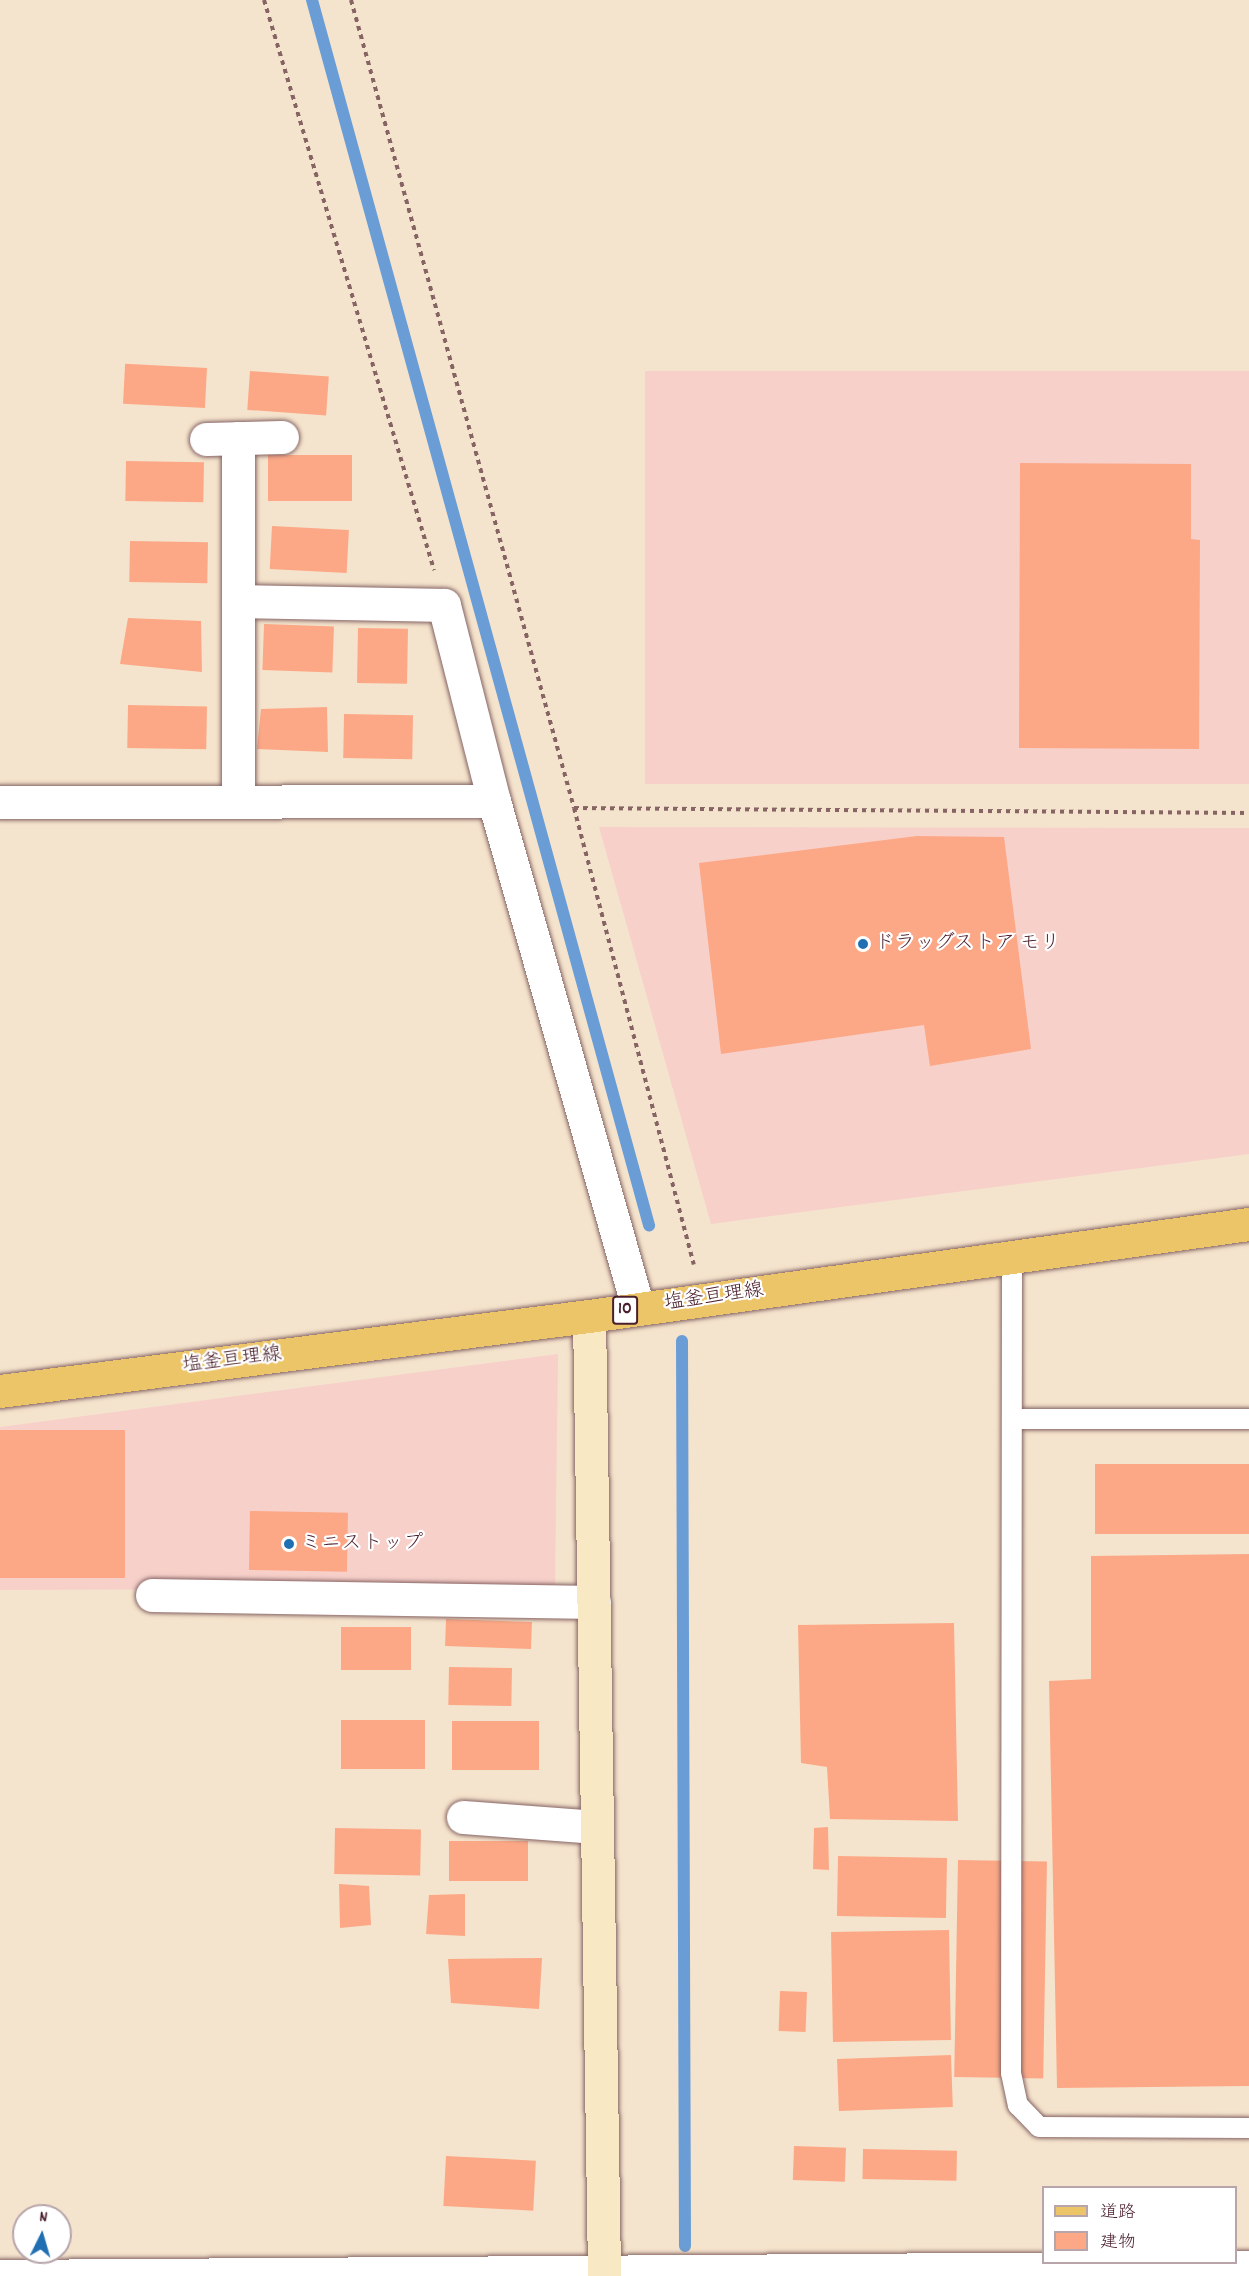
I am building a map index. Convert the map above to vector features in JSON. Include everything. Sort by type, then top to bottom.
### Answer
[{"type":"main road","name":"塩釜亘理線","points":[[0,1391],[590,1316],[1249,1224]]},
{"type":"street","points":[[206,439],[282,437]]},
{"type":"street","points":[[238,438],[238,801]]},
{"type":"street","points":[[238,602],[444,605],[494,801],[638,1308]]},
{"type":"street","points":[[0,802],[494,801]]},
{"type":"street","points":[[590,1316],[604,2275]]},
{"type":"street","points":[[152,1595],[594,1602]]},
{"type":"street","points":[[463,1817],[597,1827]]},
{"type":"street","points":[[0,2276],[604,2275],[1249,2267]]},
{"type":"lane","points":[[1012,1257],[1011,2073],[1018,2104],[1039,2127],[1249,2128]]},
{"type":"lane","points":[[1011,1419],[1249,1419]]},
{"type":"path","points":[[264,0],[444,605]]},
{"type":"path","points":[[351,0],[574,808],[703,1299]]},
{"type":"path","points":[[574,808],[1249,813]]},
{"type":"shaded area","points":[[645,371],[1249,371],[1249,784],[645,784]]},
{"type":"shaded area","points":[[599,827],[1249,828],[1249,1154],[711,1224]]},
{"type":"shaded area","points":[[558,1354],[555,1588],[0,1590],[0,1427]]},
{"type":"building","points":[[125,364],[207,368],[205,408],[123,404]]},
{"type":"building","points":[[250,371],[329,377],[326,415],[247,410]]},
{"type":"building","points":[[268,455],[352,455],[352,501],[268,501]]},
{"type":"building","points":[[126,461],[204,462],[203,502],[125,501]]},
{"type":"building","points":[[1020,463],[1191,464],[1191,539],[1200,540],[1199,749],[1019,748]]},
{"type":"building","points":[[272,526],[349,530],[347,573],[270,569]]},
{"type":"building","points":[[130,541],[208,542],[207,583],[129,582]]},
{"type":"building","points":[[128,618],[201,621],[202,672],[120,664]]},
{"type":"building","points":[[264,624],[334,626],[332,672],[262,670]]},
{"type":"building","points":[[358,628],[408,629],[407,684],[357,683]]},
{"type":"building","points":[[128,705],[207,706],[206,749],[127,748]]},
{"type":"building","points":[[327,707],[328,752],[257,749],[261,709]]},
{"type":"building","points":[[344,714],[413,715],[412,759],[343,758]]},
{"type":"building","name":"ドラッグストア モリ","points":[[917,836],[1004,837],[1031,1049],[930,1066],[924,1025],[721,1054],[699,863]]},
{"type":"building","points":[[0,1430],[125,1430],[125,1578],[0,1578]]},
{"type":"building","points":[[1095,1464],[1249,1464],[1249,1534],[1095,1534]]},
{"type":"building","points":[[250,1511],[348,1513],[347,1572],[249,1570]]},
{"type":"building","points":[[1249,1554],[1249,2086],[1057,2088],[1049,1681],[1091,1679],[1091,1556]]},
{"type":"building","points":[[446,1619],[532,1622],[531,1649],[445,1646]]},
{"type":"building","points":[[954,1623],[958,1821],[830,1819],[827,1767],[801,1763],[798,1625]]},
{"type":"building","points":[[341,1627],[411,1627],[411,1670],[341,1670]]},
{"type":"building","points":[[449,1667],[512,1668],[511,1706],[448,1705]]},
{"type":"building","points":[[341,1720],[425,1720],[425,1769],[341,1769]]},
{"type":"building","points":[[452,1721],[539,1721],[539,1770],[452,1770]]},
{"type":"building","points":[[828,1827],[829,1870],[813,1869],[814,1828]]},
{"type":"building","points":[[335,1828],[421,1830],[420,1875],[334,1874]]},
{"type":"building","points":[[449,1841],[528,1841],[528,1881],[449,1881]]},
{"type":"building","points":[[838,1856],[947,1858],[946,1918],[837,1916]]},
{"type":"building","points":[[958,1860],[1047,1862],[1043,2079],[954,2077]]},
{"type":"building","points":[[339,1884],[369,1886],[371,1925],[340,1928]]},
{"type":"building","points":[[465,1894],[465,1936],[426,1934],[429,1895]]},
{"type":"building","points":[[949,1930],[951,2040],[833,2042],[831,1932]]},
{"type":"building","points":[[542,1958],[539,2009],[451,2003],[448,1959]]},
{"type":"building","points":[[780,1991],[807,1992],[806,2032],[779,2031]]},
{"type":"building","points":[[951,2055],[953,2107],[839,2111],[837,2059]]},
{"type":"building","points":[[794,2146],[846,2148],[845,2182],[793,2180]]},
{"type":"building","points":[[863,2149],[957,2151],[956,2181],[862,2179]]},
{"type":"building","points":[[446,2156],[536,2161],[533,2211],[443,2206]]},
{"type":"waterway","points":[[312,0],[649,1225]]},
{"type":"waterway","points":[[682,1341],[685,2246]]},
{"type":"place","name":"ドラッグストア モリ","points":[[863,944]]},
{"type":"place","name":"ミニストップ","points":[[289,1544]]}]
